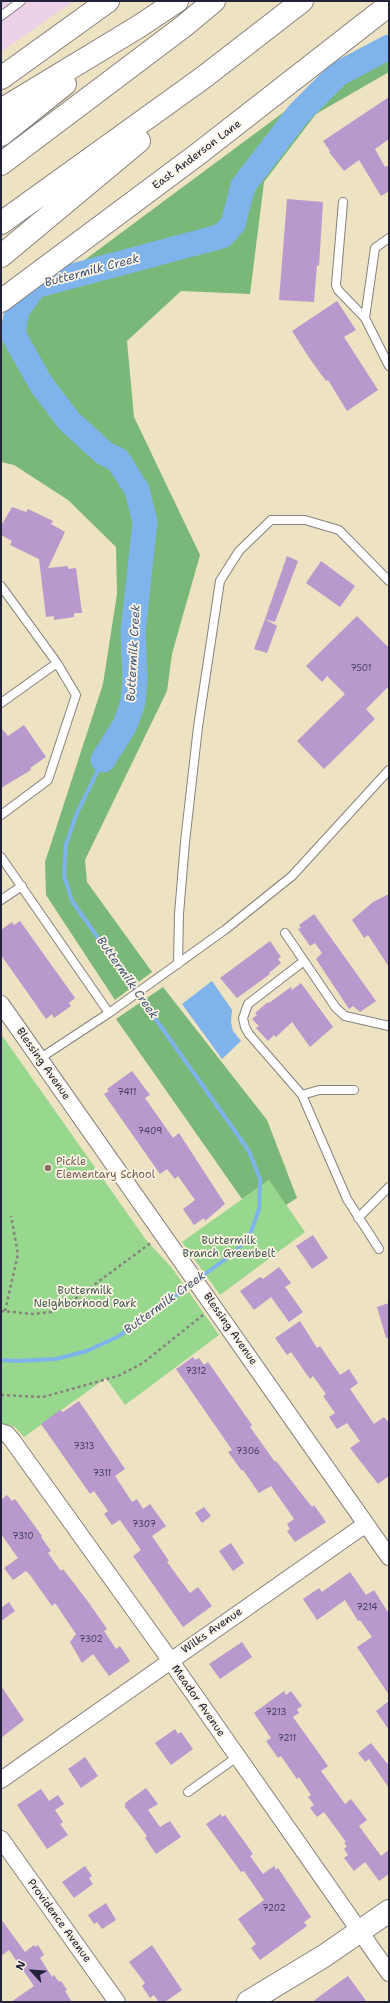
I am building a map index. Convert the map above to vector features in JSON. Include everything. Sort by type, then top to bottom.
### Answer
[{"type":"main road","points":[[1,78],[108,1]]},
{"type":"main road","points":[[1,110],[138,27],[177,1]]},
{"type":"main road","points":[[1,164],[184,26],[214,1]]},
{"type":"main road","points":[[1,223],[204,77],[302,1]]},
{"type":"main road","name":"East Anderson Lane","points":[[1,301],[198,154],[389,4]]},
{"type":"main road","points":[[1,134],[138,27]]},
{"type":"main road","points":[[1,256],[143,137],[204,77]]},
{"type":"main road","points":[[248,2002],[324,1956],[389,1911]]},
{"type":"street","name":"Blessing Avenue","points":[[1,1004],[389,1557]]},
{"type":"street","name":"Meador Avenue","points":[[2,1433],[12,1440],[170,1660],[237,1758],[389,1973]]},
{"type":"street","name":"Wilks Avenue","points":[[1,1780],[170,1660],[366,1524]]},
{"type":"street","name":"Providence Avenue","points":[[1,1839],[117,2002]]},
{"type":"lane","points":[[1,16],[21,1]]},
{"type":"lane","points":[[343,202],[336,285],[338,290],[365,318],[389,366]]},
{"type":"lane","points":[[365,318],[375,248],[389,238]]},
{"type":"lane","points":[[178,964],[179,914],[186,834],[198,727],[220,582],[239,551],[271,520],[304,520],[339,530],[389,581]]},
{"type":"lane","points":[[1,586],[57,663],[76,695],[48,780],[1,814]]},
{"type":"lane","points":[[1,703],[57,663]]},
{"type":"lane","points":[[40,1058],[113,1011],[226,929],[292,876],[389,770]]},
{"type":"lane","points":[[1,857],[113,1011]]},
{"type":"lane","points":[[1,900],[22,886]]},
{"type":"lane","points":[[285,933],[336,1008],[345,1016],[389,1026]]},
{"type":"lane","points":[[304,961],[248,1004],[243,1018],[249,1034],[302,1095],[346,1199],[379,1249]]},
{"type":"lane","points":[[302,1095],[319,1090],[354,1090]]},
{"type":"lane","points":[[358,1218],[389,1187]]},
{"type":"lane","points":[[188,1792],[237,1758]]},
{"type":"path","points":[[5,1311],[18,1254],[11,1216]]},
{"type":"path","points":[[1,1311],[34,1314],[50,1312],[68,1304],[152,1242]]},
{"type":"path","points":[[1,1395],[44,1397],[118,1376],[144,1363],[203,1315]]},
{"type":"shaded area","points":[[1,1],[74,1],[1,52]]},
{"type":"green space","points":[[389,34],[389,72],[316,114],[264,182],[250,294],[181,291],[127,341],[134,417],[200,555],[172,654],[167,691],[85,860],[87,882],[152,972],[115,1000],[46,895],[45,862],[103,684],[117,594],[116,547],[68,500],[14,465],[1,462],[1,322]]},
{"type":"green space","points":[[163,987],[267,1120],[297,1198],[286,1205],[269,1180],[242,1199],[116,1019]]},
{"type":"green space","name":"Buttermilk Neighborhood Park","points":[[1,1034],[146,1240],[172,1268],[219,1335],[125,1405],[106,1378],[24,1437],[15,1427],[1,1423]]},
{"type":"green space","name":"Buttermilk Branch Greenbelt","points":[[269,1180],[305,1232],[220,1295],[182,1242]]},
{"type":"water","points":[[212,981],[232,1010],[231,1022],[233,1031],[241,1041],[222,1059],[182,1004]]},
{"type":"building","points":[[389,97],[389,139],[375,149],[385,167],[389,165],[389,191],[381,196],[359,160],[344,171],[329,152],[330,151],[323,141]]},
{"type":"building","points":[[287,199],[323,202],[319,266],[317,265],[314,302],[279,300]]},
{"type":"building","points":[[337,301],[356,330],[344,337],[378,390],[347,411],[328,380],[326,381],[292,331]]},
{"type":"building","points":[[12,507],[26,512],[28,509],[53,521],[51,524],[65,532],[48,568],[68,566],[68,569],[76,568],[82,613],[74,613],[74,617],[54,620],[54,616],[46,617],[39,559],[10,545],[12,541],[1,535],[1,526]]},
{"type":"building","points":[[287,556],[298,561],[275,622],[265,619]]},
{"type":"building","points":[[321,561],[355,586],[340,607],[306,583]]},
{"type":"building","points":[[357,616],[389,648],[389,686],[366,709],[375,719],[324,769],[297,741],[345,694],[327,676],[322,682],[306,666]]},
{"type":"building","points":[[265,619],[277,626],[267,653],[254,649]]},
{"type":"building","points":[[24,725],[46,757],[30,768],[31,770],[1,788],[1,728],[8,736]]},
{"type":"building","points":[[389,894],[389,967],[368,935],[364,938],[352,920],[373,902]]},
{"type":"building","points":[[314,914],[376,1001],[360,1012],[353,1006],[349,1009],[316,959],[322,953],[315,943],[310,946],[298,929],[301,928],[299,925]]},
{"type":"building","points":[[20,921],[75,998],[69,1003],[71,1006],[54,1018],[52,1014],[46,1019],[1,955],[1,930],[12,922],[14,925]]},
{"type":"building","points":[[270,941],[281,957],[278,959],[281,963],[269,973],[270,974],[237,998],[220,978]]},
{"type":"building","points":[[301,983],[333,1027],[310,1047],[292,1022],[276,1037],[274,1035],[268,1041],[256,1028],[259,1026],[252,1019],[257,1015],[255,1013],[268,1002],[269,1003],[291,987],[292,990]]},
{"type":"building","points":[[132,1071],[150,1095],[145,1098],[173,1138],[179,1133],[225,1204],[205,1221],[204,1218],[194,1225],[183,1209],[195,1200],[178,1176],[175,1179],[167,1169],[160,1174],[104,1094],[109,1091],[107,1089]]},
{"type":"building","points":[[313,1235],[328,1258],[312,1269],[296,1246]]},
{"type":"building","points":[[279,1267],[291,1283],[285,1287],[303,1312],[289,1322],[271,1297],[254,1310],[240,1291],[260,1277],[263,1279]]},
{"type":"building","points":[[389,1303],[389,1338],[386,1338],[377,1307]]},
{"type":"building","points":[[300,1321],[317,1348],[320,1346],[340,1375],[349,1369],[358,1383],[350,1389],[374,1424],[384,1417],[389,1423],[389,1476],[378,1484],[350,1448],[360,1441],[347,1423],[337,1429],[329,1417],[335,1413],[323,1396],[326,1394],[313,1376],[310,1379],[291,1352],[287,1355],[275,1338]]},
{"type":"building","points":[[193,1357],[195,1360],[199,1358],[204,1365],[208,1362],[252,1425],[250,1427],[275,1462],[276,1461],[312,1507],[314,1505],[326,1522],[295,1542],[287,1531],[290,1529],[287,1524],[294,1519],[271,1486],[259,1493],[228,1452],[232,1450],[176,1369]]},
{"type":"building","points":[[79,1401],[125,1469],[115,1476],[132,1502],[137,1499],[143,1509],[150,1504],[166,1526],[152,1536],[169,1561],[167,1562],[190,1593],[198,1587],[212,1606],[183,1627],[133,1556],[141,1550],[120,1520],[112,1525],[104,1514],[108,1511],[94,1491],[90,1494],[41,1424],[60,1410],[63,1412]]},
{"type":"building","points":[[7,1495],[12,1501],[15,1499],[42,1536],[41,1537],[51,1551],[48,1553],[61,1571],[63,1569],[89,1603],[107,1629],[104,1631],[116,1649],[120,1646],[130,1661],[109,1676],[93,1654],[82,1663],[70,1642],[76,1634],[55,1603],[52,1606],[30,1575],[26,1571],[13,1580],[4,1568],[18,1558],[1,1534],[1,1500]]},
{"type":"building","points":[[204,1507],[211,1516],[202,1523],[195,1513]]},
{"type":"building","points":[[231,1543],[244,1563],[233,1571],[219,1551]]},
{"type":"building","points":[[350,1572],[366,1595],[374,1590],[389,1614],[389,1695],[357,1647],[372,1637],[360,1620],[358,1621],[345,1600],[317,1620],[303,1599],[319,1588],[322,1592]]},
{"type":"building","points":[[9,1602],[15,1611],[1,1621],[1,1608]]},
{"type":"building","points":[[242,1642],[252,1657],[220,1679],[209,1664]]},
{"type":"building","points":[[1,1686],[24,1720],[1,1738]]},
{"type":"building","points":[[284,1691],[286,1695],[291,1691],[302,1706],[297,1709],[299,1713],[293,1717],[328,1766],[321,1771],[345,1804],[351,1799],[367,1820],[359,1826],[381,1856],[389,1850],[389,1874],[379,1881],[365,1862],[354,1871],[344,1858],[348,1855],[344,1849],[347,1846],[344,1843],[346,1842],[324,1812],[317,1817],[310,1808],[314,1805],[308,1797],[311,1795],[299,1777],[297,1779],[281,1756],[278,1758],[266,1741],[271,1738],[254,1713]]},
{"type":"building","points":[[389,1701],[389,1730],[376,1711]]},
{"type":"building","points":[[175,1729],[178,1734],[181,1732],[193,1749],[171,1765],[155,1743]]},
{"type":"building","points":[[371,1743],[389,1766],[389,1788],[369,1759],[365,1762],[358,1753]]},
{"type":"building","points":[[85,1757],[98,1776],[81,1788],[68,1769]]},
{"type":"building","points":[[146,1788],[158,1804],[148,1810],[160,1827],[170,1821],[181,1837],[156,1854],[145,1838],[147,1836],[125,1807],[125,1803]]},
{"type":"building","points":[[41,1789],[49,1801],[58,1795],[64,1804],[55,1810],[63,1822],[60,1824],[68,1835],[47,1849],[17,1805]]},
{"type":"building","points":[[221,1814],[222,1817],[225,1815],[253,1854],[250,1856],[263,1874],[274,1866],[276,1870],[278,1868],[311,1917],[304,1922],[307,1926],[260,1960],[251,1948],[256,1944],[238,1919],[264,1900],[244,1871],[241,1872],[206,1824]]},
{"type":"building","points":[[85,1866],[92,1876],[89,1878],[93,1884],[74,1898],[62,1882]]},
{"type":"building","points":[[106,1903],[116,1920],[102,1929],[97,1922],[94,1924],[88,1915]]},
{"type":"building","points":[[1,1919],[25,1952],[34,1945],[35,1947],[38,1945],[44,1955],[40,1958],[52,1977],[54,1975],[59,1982],[61,1981],[72,2002],[11,2002],[34,1986],[9,1950],[1,1956]]},
{"type":"building","points":[[152,1945],[182,1990],[165,2002],[159,2002],[154,1995],[150,1998],[142,1986],[145,1983],[129,1962]]},
{"type":"building","points":[[348,1976],[367,2002],[312,2002],[335,1985]]},
{"type":"waterway","name":"Buttermilk Creek","points":[[103,760],[125,725],[133,702],[135,679],[133,632],[145,522],[137,490],[118,460],[104,453],[69,421],[41,384],[13,334],[17,310],[35,286],[222,236],[233,224],[243,186],[299,113],[338,74],[389,47]]},
{"type":"waterway","points":[[293,107],[299,113]]},
{"type":"waterway","name":"Buttermilk Creek","points":[[103,760],[77,813],[66,844],[64,875],[72,901],[249,1151],[260,1179],[259,1209],[250,1235],[234,1253],[198,1279]]},
{"type":"waterway","name":"Buttermilk Creek","points":[[1,1360],[17,1361],[56,1359],[87,1351],[119,1336],[193,1283]]},
{"type":"place","name":"Pickle Elementary School","points":[[48,1168]]}]
